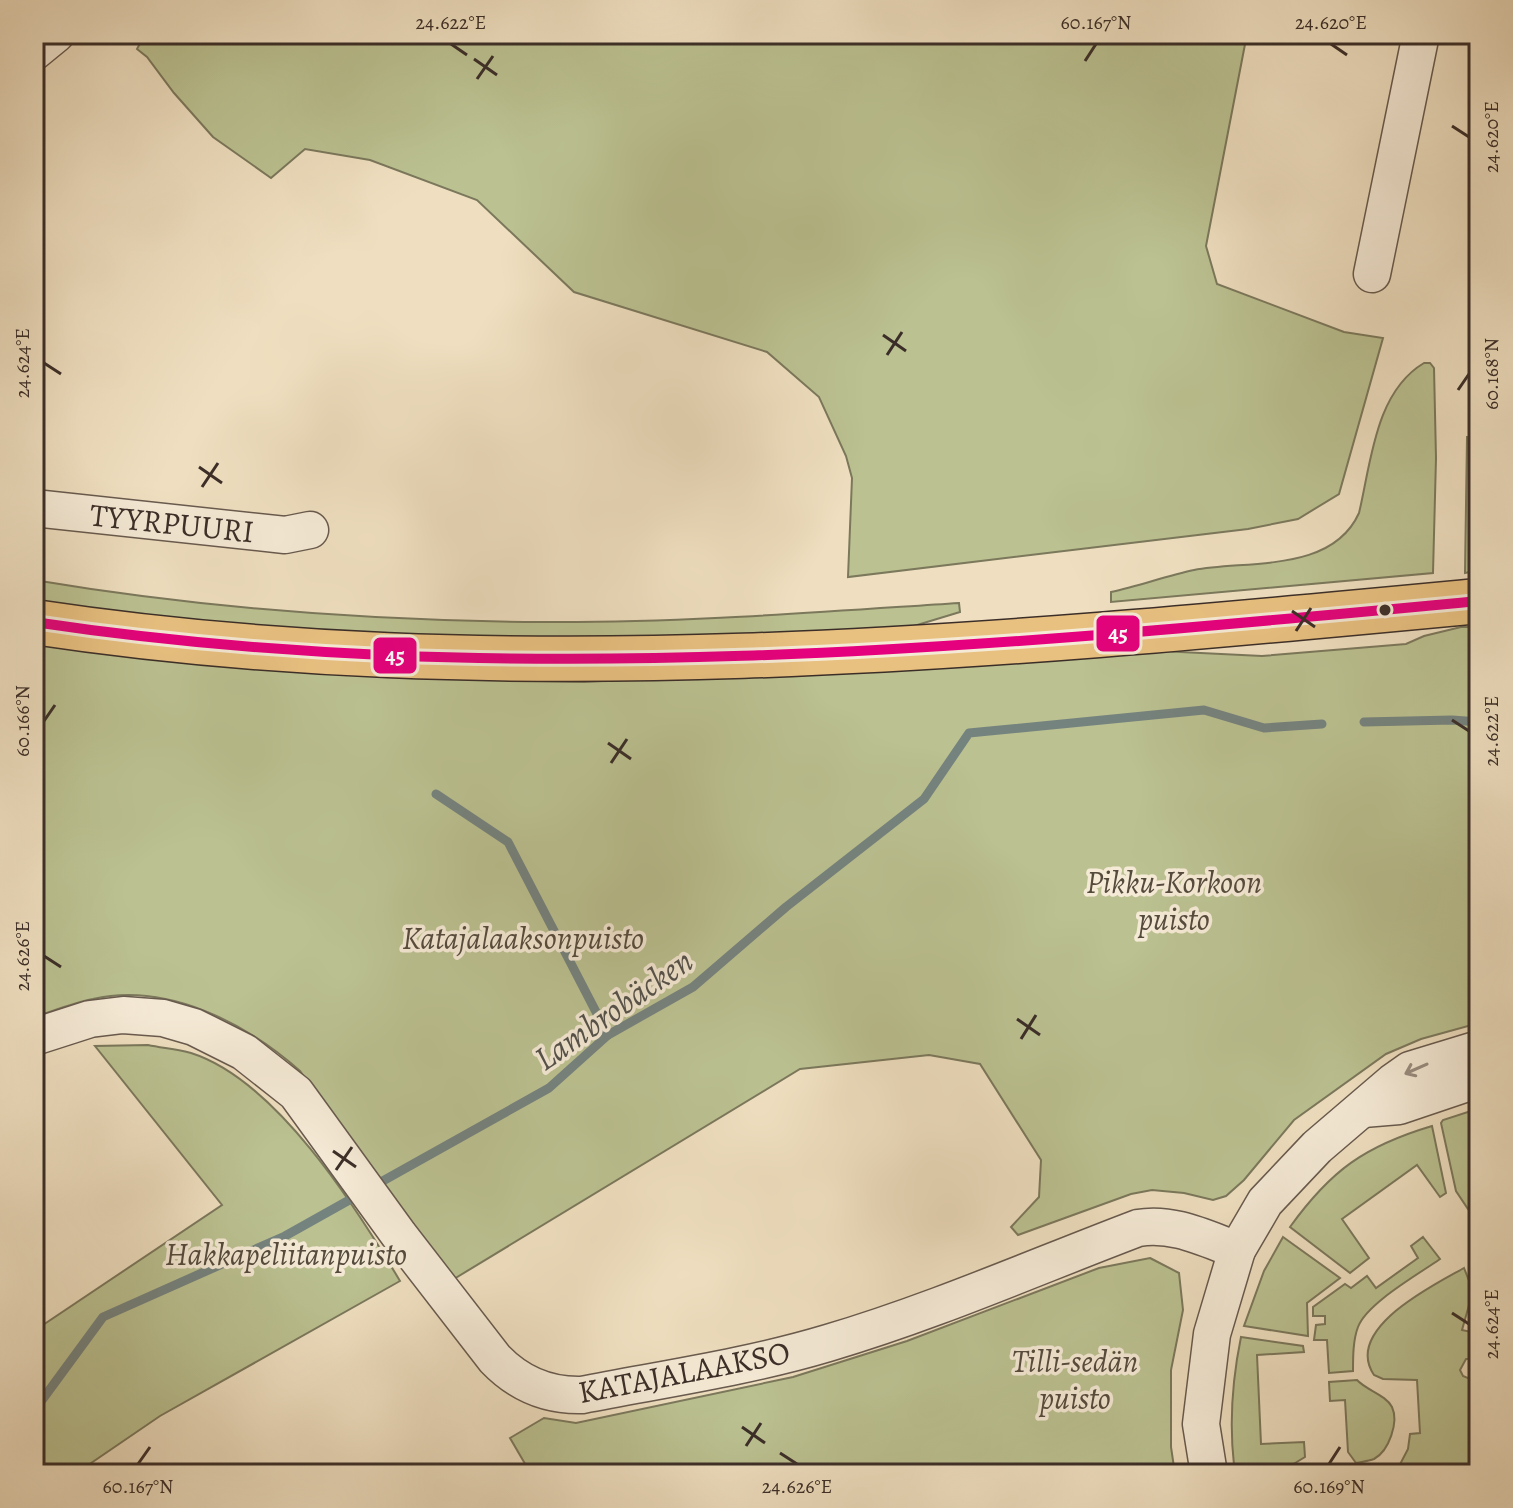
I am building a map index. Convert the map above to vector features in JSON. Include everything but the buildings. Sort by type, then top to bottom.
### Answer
[{"type":"main road","points":[[34,622],[123,635],[389,655],[621,659],[957,646],[1479,601]]},
{"type":"street","points":[[34,52],[56,34]]},
{"type":"street","points":[[1372,274],[1421,34]]},
{"type":"street","name":"TYYRPUURI","points":[[34,508],[285,535],[310,530]]},
{"type":"street","name":"KATAJALAAKSO","points":[[34,1037],[90,1019],[123,1015],[163,1018],[206,1033],[244,1052],[296,1093],[369,1194],[502,1366],[532,1386],[565,1396],[774,1358],[828,1343],[914,1314],[1138,1228],[1158,1225],[1182,1230],[1237,1250]]},
{"type":"street","points":[[1209,1474],[1201,1424],[1215,1318],[1237,1250],[1265,1202],[1317,1147],[1393,1082],[1410,1070],[1479,1049]]},
{"type":"street","points":[[1363,1109],[1399,1106],[1479,1079]]},
{"type":"green space","points":[[145,34],[1247,34],[1206,246],[1217,284],[1344,332],[1383,338],[1339,494],[1298,519],[1248,529],[848,577],[852,478],[846,456],[819,397],[767,352],[574,292],[477,200],[370,160],[305,149],[271,178],[213,137],[174,93],[147,57],[137,49]]},
{"type":"green space","points":[[1424,363],[1430,363],[1434,368],[1436,458],[1433,573],[1111,602],[1111,592],[1184,572],[1287,560],[1329,546],[1346,532],[1359,513],[1372,451],[1385,410],[1408,376]]},
{"type":"green space","points":[[1467,437],[1479,438],[1479,570],[1465,573]]},
{"type":"green space","points":[[34,580],[223,605],[414,619],[645,621],[959,603],[960,612],[904,629],[534,641],[232,627],[34,602]]},
{"type":"green space","points":[[1461,627],[1479,627],[1479,1023],[1421,1039],[1386,1054],[1294,1120],[1244,1180],[1226,1196],[1213,1200],[1152,1190],[1131,1194],[1018,1235],[1011,1227],[1039,1197],[1041,1160],[980,1064],[929,1055],[800,1069],[449,1282],[300,1071],[255,1037],[204,1011],[149,996],[121,995],[93,999],[34,1017],[34,640],[419,678],[584,682],[1160,651],[1262,656],[1406,644]]},
{"type":"green space","name":"Hakkapeliitanpuisto","points":[[148,1045],[191,1053],[223,1068],[283,1117],[337,1183],[400,1281],[160,1416],[75,1474],[34,1474],[34,1331],[222,1205],[95,1046]]},
{"type":"green space","points":[[1479,1110],[1479,1206],[1468,1209],[1456,1191],[1441,1123]]},
{"type":"green space","points":[[1432,1126],[1446,1193],[1440,1197],[1417,1165],[1342,1219],[1369,1258],[1350,1273],[1290,1227],[1320,1190],[1351,1163],[1387,1142]]},
{"type":"green space","points":[[1283,1237],[1340,1278],[1307,1303],[1308,1336],[1244,1326],[1264,1271]]},
{"type":"green space","points":[[1423,1237],[1440,1259],[1382,1299],[1363,1318],[1355,1337],[1353,1371],[1329,1373],[1327,1340],[1314,1340],[1316,1325],[1325,1324],[1325,1316],[1313,1316],[1313,1307],[1345,1284],[1351,1288],[1367,1276],[1376,1288],[1418,1258],[1411,1246]]},
{"type":"green space","name":"Tilli-sedän puisto","points":[[1150,1258],[1179,1273],[1183,1310],[1171,1370],[1171,1447],[1175,1474],[531,1474],[510,1438],[544,1418],[576,1423],[793,1377],[907,1341],[1099,1268]]},
{"type":"green space","points":[[1464,1268],[1473,1291],[1462,1330],[1471,1332],[1479,1311],[1479,1363],[1466,1359],[1460,1370],[1463,1376],[1470,1379],[1479,1375],[1479,1474],[1395,1474],[1408,1449],[1410,1434],[1420,1433],[1417,1380],[1383,1379],[1374,1375],[1368,1358],[1371,1341],[1381,1325],[1396,1311]]},
{"type":"green space","points":[[1241,1337],[1303,1346],[1304,1352],[1257,1355],[1261,1444],[1304,1442],[1305,1457],[1270,1473],[1252,1473],[1234,1465],[1232,1401]]},
{"type":"green space","points":[[1357,1380],[1389,1403],[1394,1420],[1384,1450],[1372,1460],[1356,1463],[1348,1452],[1345,1400],[1330,1401],[1329,1382]]},
{"type":"waterway","name":"Lambrobäcken","points":[[372,1187],[549,1088],[608,1035],[693,987],[786,907],[924,799],[969,733],[1204,710],[1264,728],[1322,724]]},
{"type":"waterway","name":"Lambrobäcken","points":[[1364,722],[1479,722]]},
{"type":"waterway","points":[[436,794],[508,842],[608,1035]]},
{"type":"waterway","name":"Lambrobäcken","points":[[34,1411],[103,1317],[285,1236],[360,1194]]},
{"type":"transit line","name":"45","points":[[34,622],[214,644],[394,655],[575,659],[756,655],[938,646],[1479,601]]},
{"type":"park label","name":"Pikku-Korkoon puisto","points":[[1174,900]]},
{"type":"park label","name":"Katajalaaksonpuisto","points":[[523,938]]}]
